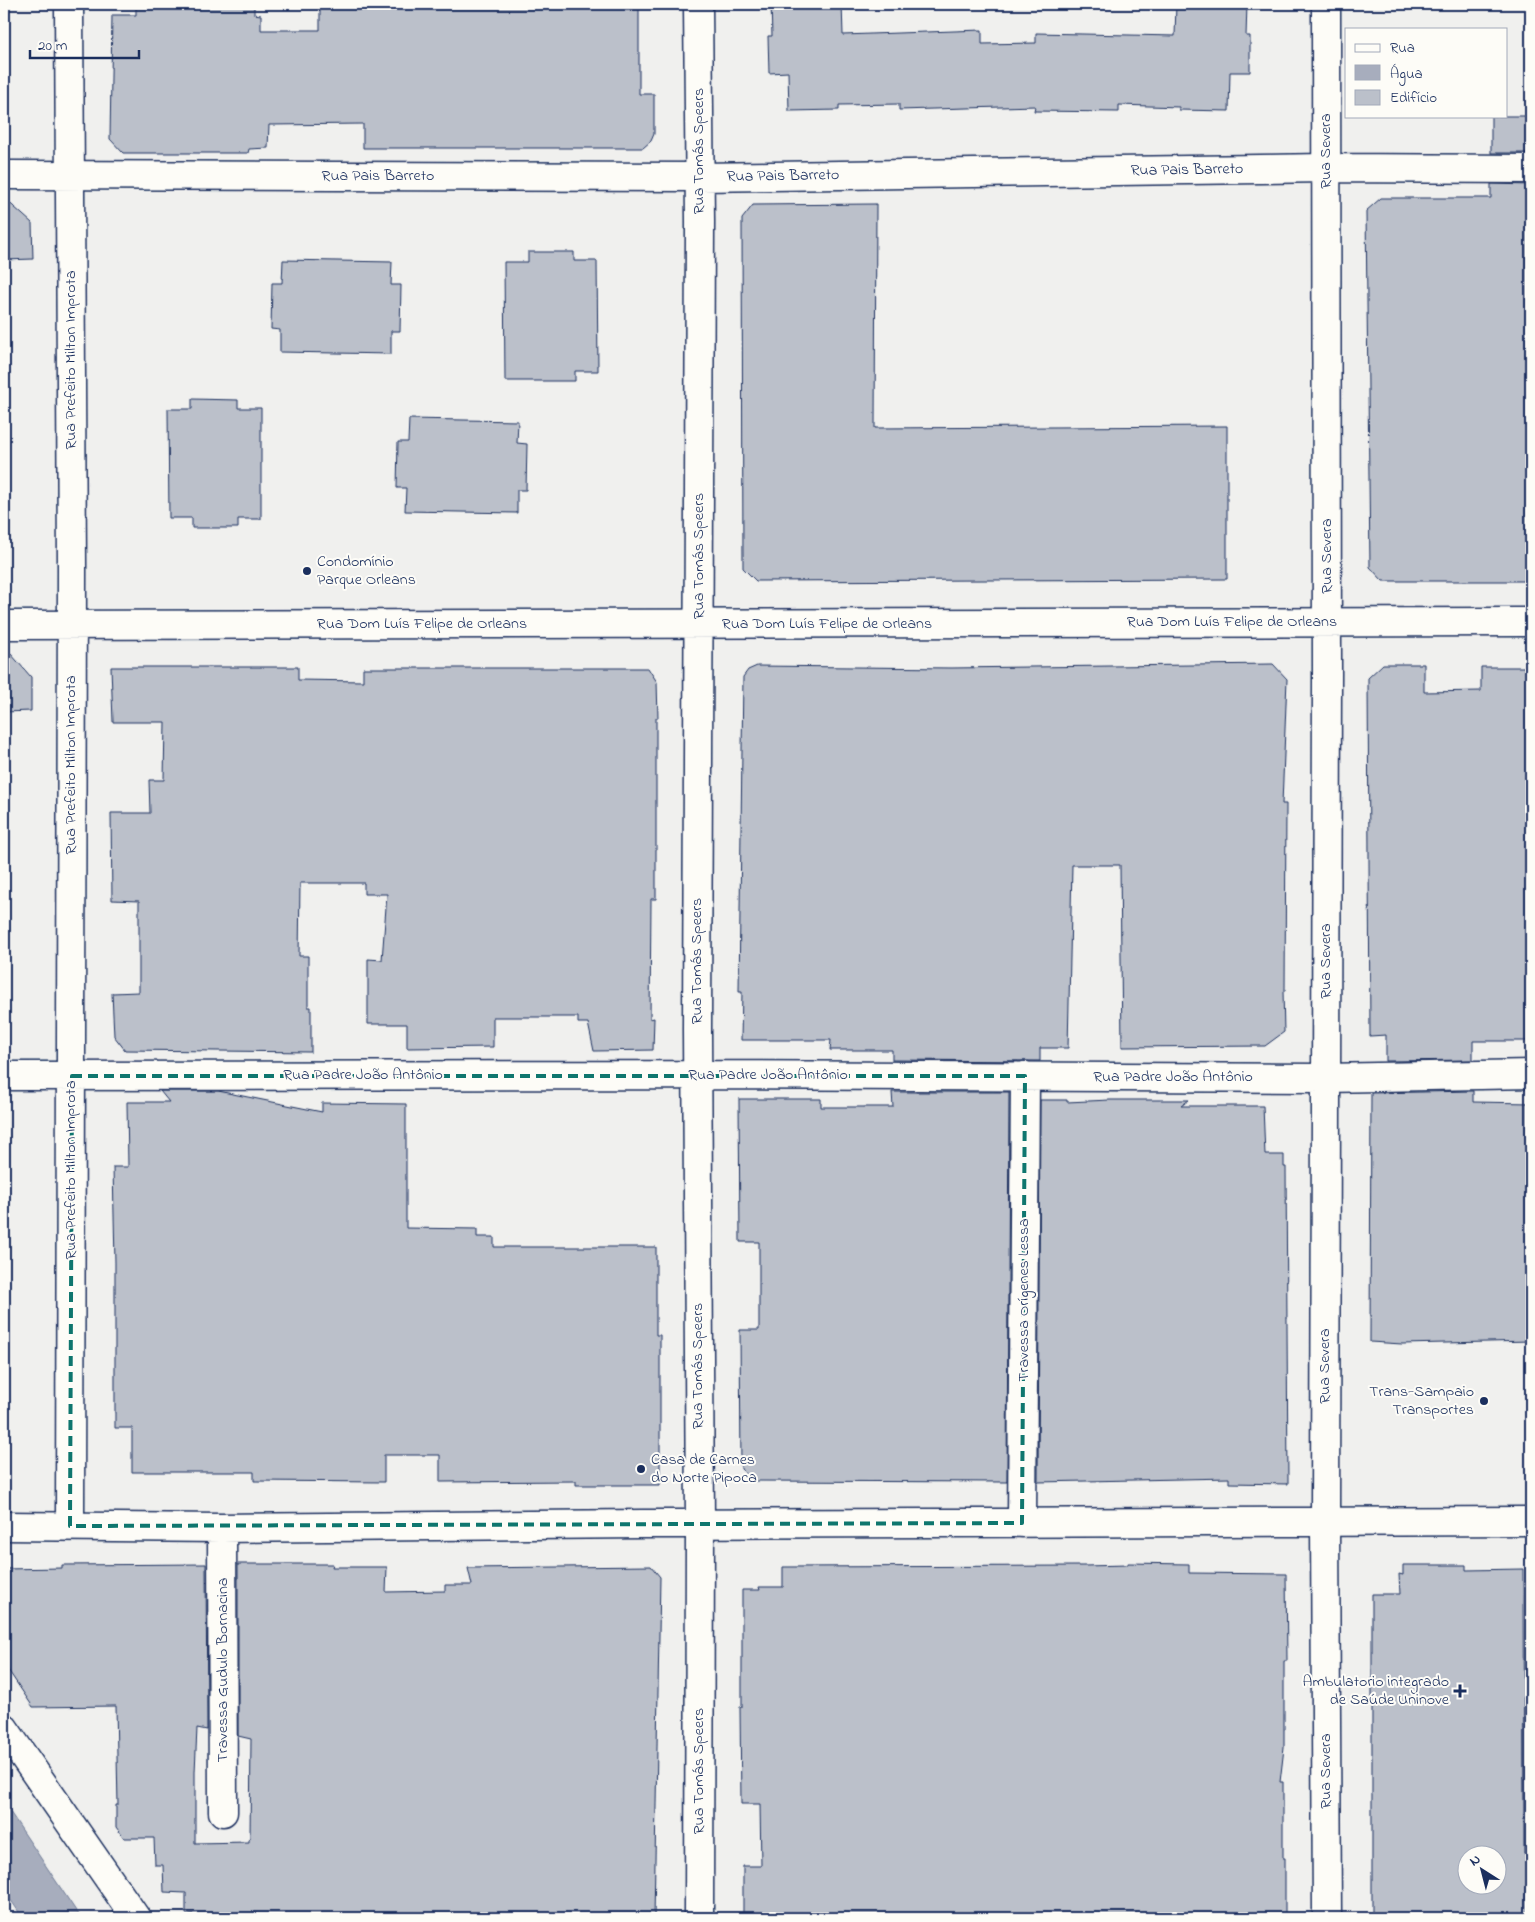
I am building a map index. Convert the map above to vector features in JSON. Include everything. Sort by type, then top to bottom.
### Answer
[{"type":"street","name":"Rua Prefeito Milton Improta","points":[[69,4],[71,174],[72,1076],[70,1526]]},
{"type":"street","name":"Rua Tomás Speers","points":[[698,4],[700,177],[697,1075],[700,1524],[699,1918]]},
{"type":"street","name":"Rua Severa","points":[[1326,4],[1325,1522],[1327,1918]]},
{"type":"street","name":"Rua Pais Barreto","points":[[4,175],[700,177],[1325,168],[1531,169]]},
{"type":"street","name":"Rua Dom Luís Felipe de Orleans","points":[[4,625],[1531,622]]},
{"type":"street","name":"Rua Padre João Antônio","points":[[4,1076],[697,1075],[1326,1078],[1531,1074]]},
{"type":"street","name":"Travessa Orígenes Lessa","points":[[1022,1524],[1025,1076]]},
{"type":"street","points":[[4,1526],[222,1528],[1531,1521]]},
{"type":"street","name":"Travessa Gudulo Bornacina","points":[[222,1528],[223,1812]]},
{"type":"street","points":[[4,1728],[136,1918]]},
{"type":"highlighted area","points":[[72,1076],[1025,1076],[1022,1523],[70,1526]]},
{"type":"water","points":[[4,1803],[82,1918],[23,1918],[4,1890]]},
{"type":"building","points":[[136,4],[254,4],[254,14],[261,15],[261,30],[320,30],[320,4],[639,4],[639,94],[654,94],[654,134],[651,141],[643,148],[363,148],[363,124],[269,125],[268,148],[249,149],[248,153],[123,153],[110,139],[112,15],[136,15]]},
{"type":"building","points":[[771,4],[842,4],[843,35],[982,30],[982,44],[1036,43],[1036,33],[1175,36],[1176,4],[1247,4],[1246,36],[1250,36],[1250,72],[1230,72],[1229,111],[1179,110],[1179,107],[1119,105],[1119,112],[1034,111],[1035,106],[899,110],[899,104],[839,105],[839,110],[789,111],[788,72],[769,73],[768,36],[772,36]]},
{"type":"building","points":[[1531,116],[1531,153],[1491,153],[1491,118]]},
{"type":"building","points":[[1491,184],[1531,185],[1531,581],[1383,581],[1370,567],[1366,211],[1381,198],[1491,198]]},
{"type":"building","points":[[4,198],[32,223],[33,259],[4,260]]},
{"type":"building","points":[[876,204],[875,428],[1227,426],[1227,579],[756,581],[743,568],[742,219],[753,205]]},
{"type":"building","points":[[528,252],[574,252],[574,261],[597,261],[598,371],[575,371],[575,381],[505,381],[504,262],[528,262]]},
{"type":"building","points":[[283,260],[392,262],[391,285],[401,285],[400,331],[391,331],[391,354],[280,352],[280,330],[271,329],[272,283],[282,283]]},
{"type":"building","points":[[192,399],[238,400],[238,408],[261,408],[261,519],[238,519],[238,528],[192,528],[192,518],[169,518],[168,409],[192,409]]},
{"type":"building","points":[[409,419],[518,421],[517,443],[527,444],[526,490],[517,490],[517,513],[405,511],[406,488],[397,488],[398,442],[408,442]]},
{"type":"building","points":[[4,646],[31,677],[31,711],[4,712]]},
{"type":"building","points":[[1273,664],[1287,679],[1282,804],[1286,804],[1285,991],[1283,991],[1284,1032],[1265,1046],[1122,1047],[1120,865],[1072,865],[1068,1048],[1040,1048],[1040,1061],[892,1060],[892,1050],[830,1050],[831,1040],[741,1040],[742,992],[739,992],[743,677],[748,670],[757,666],[951,668]]},
{"type":"building","points":[[1383,664],[1424,664],[1424,692],[1481,691],[1481,667],[1531,667],[1531,1041],[1473,1041],[1473,1060],[1386,1061],[1386,1035],[1370,1036],[1368,678]]},
{"type":"building","points":[[111,667],[298,667],[298,680],[363,681],[363,668],[648,668],[657,682],[658,718],[656,718],[656,899],[651,899],[650,1019],[654,1018],[653,1050],[594,1051],[588,1023],[578,1023],[578,1017],[493,1017],[493,1047],[407,1048],[407,1024],[368,1024],[368,959],[382,960],[387,894],[364,894],[364,883],[300,883],[299,956],[308,956],[308,1007],[311,1007],[311,1052],[125,1050],[114,1036],[112,993],[139,992],[139,901],[112,900],[111,813],[150,813],[149,780],[164,780],[165,722],[113,722]]},
{"type":"building","points":[[160,1091],[218,1091],[322,1112],[322,1103],[406,1104],[406,1228],[477,1229],[477,1237],[494,1237],[494,1247],[656,1247],[656,1335],[660,1335],[660,1485],[576,1485],[576,1481],[440,1482],[440,1455],[384,1455],[384,1482],[254,1481],[254,1472],[132,1472],[132,1428],[115,1428],[113,1167],[128,1167],[127,1102],[169,1102]]},
{"type":"building","points":[[1473,1091],[1473,1102],[1531,1103],[1531,1341],[1402,1344],[1370,1342],[1371,1093]]},
{"type":"building","points":[[892,1092],[1009,1092],[1007,1482],[754,1481],[741,1469],[740,1330],[759,1330],[759,1242],[740,1242],[739,1099],[821,1099],[821,1107],[893,1107]]},
{"type":"building","points":[[1040,1100],[1067,1100],[1067,1102],[1189,1100],[1181,1106],[1263,1106],[1265,1155],[1284,1155],[1284,1167],[1286,1167],[1288,1484],[1229,1483],[1229,1478],[1038,1482]]},
{"type":"building","points":[[1128,1563],[1189,1564],[1189,1573],[1286,1574],[1287,1661],[1284,1661],[1284,1748],[1280,1782],[1283,1782],[1285,1918],[743,1918],[743,1866],[761,1866],[760,1804],[741,1804],[742,1590],[760,1590],[759,1587],[783,1587],[783,1567],[1084,1566],[1128,1565]]},
{"type":"building","points":[[206,1564],[207,1730],[197,1728],[195,1843],[249,1842],[250,1838],[251,1739],[238,1736],[238,1564],[333,1564],[332,1567],[387,1567],[386,1592],[445,1591],[445,1585],[472,1585],[468,1568],[651,1566],[660,1577],[654,1918],[193,1918],[193,1914],[186,1914],[186,1893],[164,1892],[163,1865],[155,1865],[154,1838],[124,1838],[116,1827],[116,1805],[118,1805],[116,1706],[33,1707],[4,1664],[4,1569],[62,1568],[62,1565]]},
{"type":"building","name":"Ambulatorio integrado de Saúde Uninove","points":[[1403,1565],[1466,1565],[1466,1570],[1523,1569],[1524,1854],[1531,1854],[1531,1918],[1372,1918],[1372,1594],[1400,1594],[1399,1574],[1403,1575]]},
{"type":"place","name":"Condomínio Parque Orleans","points":[[307,571]]},
{"type":"place","name":"Trans-Sampaio Transportes","points":[[1484,1401]]},
{"type":"place","name":"Casa de Carnes do Norte Pipoca","points":[[641,1469]]},
{"type":"place","name":"Ambulatorio integrado de Saúde Uninove","points":[[1460,1691]]}]
